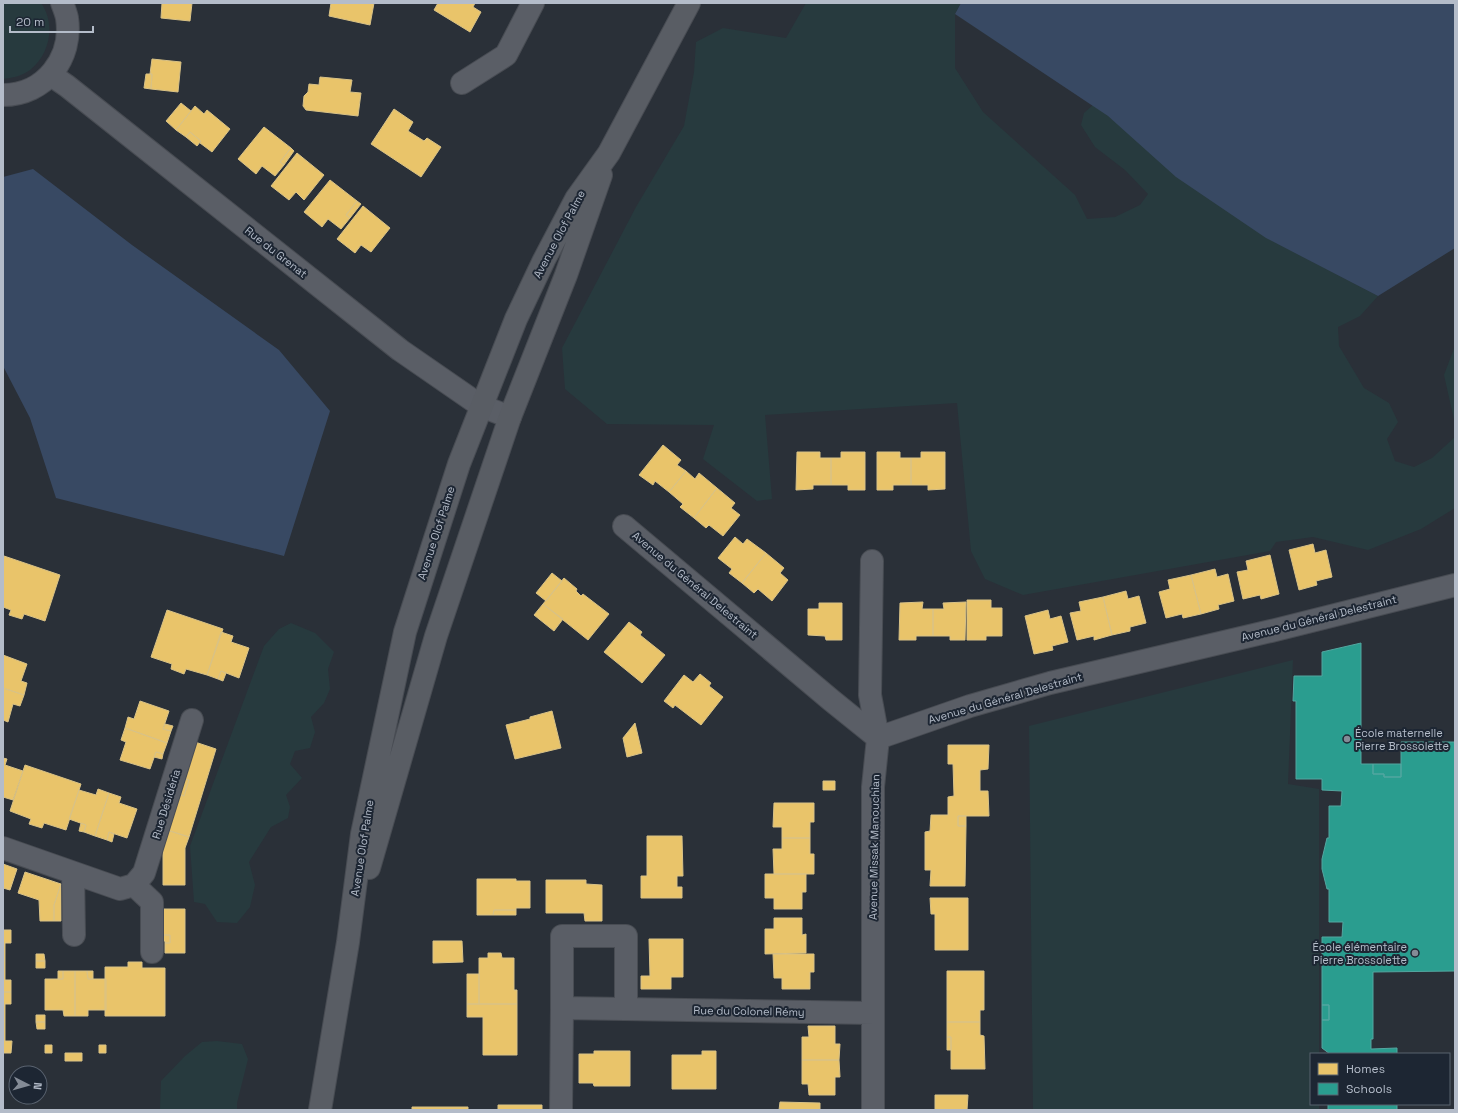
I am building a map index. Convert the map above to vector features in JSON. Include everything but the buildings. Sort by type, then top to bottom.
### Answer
[{"type":"main road","name":"Avenue Olof Palme","points":[[320,1110],[348,942],[362,834],[406,632],[459,464],[516,319],[544,260],[576,199],[609,153],[689,3]]},
{"type":"main road","name":"Avenue Olof Palme","points":[[348,942],[436,636],[510,417],[566,275],[609,153]]},
{"type":"street","points":[[3,96],[14,95],[34,88],[51,75],[63,56],[68,34],[67,17],[62,3]]},
{"type":"street","points":[[462,83],[506,55],[533,3]]},
{"type":"street","name":"Rue du Grenat","points":[[51,75],[67,86],[400,350],[481,406],[510,417]]},
{"type":"street","name":"Avenue du Général Delestraint","points":[[624,526],[878,738],[970,706],[1050,683],[1271,631],[1455,584]]},
{"type":"street","name":"Avenue Missak Manouchian","points":[[872,561],[870,695],[878,738],[873,787],[873,1110]]},
{"type":"street","name":"Rue Désidéria","points":[[134,885],[144,873],[192,720]]},
{"type":"street","points":[[3,848],[120,889],[134,885],[152,902],[152,952]]},
{"type":"street","points":[[73,873],[74,935]]},
{"type":"street","points":[[561,1110],[562,936],[626,936],[626,1009]]},
{"type":"street","name":"Rue du Colonel Rémy","points":[[562,1008],[872,1013]]},
{"type":"green space","points":[[3,3],[41,3],[46,11],[49,38],[42,56],[30,70],[24,74],[3,79]]},
{"type":"green space","points":[[806,3],[961,3],[955,14],[955,68],[983,112],[1075,195],[1087,219],[1115,217],[1140,205],[1148,194],[1125,170],[1095,147],[1081,125],[1084,113],[1093,105],[1267,238],[1378,296],[1360,316],[1338,327],[1339,346],[1364,388],[1389,403],[1398,422],[1387,439],[1395,461],[1414,467],[1432,458],[1455,437],[1455,508],[1421,529],[1368,550],[1313,537],[1276,542],[1270,551],[1023,595],[985,579],[971,551],[957,403],[765,415],[772,499],[757,501],[703,459],[714,425],[607,424],[565,389],[562,348],[636,207],[684,126],[694,72],[696,42],[723,28],[786,38]]},
{"type":"green space","points":[[1455,346],[1455,424],[1444,375]]},
{"type":"green space","points":[[291,623],[315,633],[334,652],[328,669],[330,689],[324,703],[311,717],[315,732],[310,748],[295,751],[290,764],[302,778],[286,795],[290,807],[288,818],[271,827],[249,862],[255,885],[250,907],[237,923],[217,922],[205,904],[194,902],[190,846],[264,646],[279,629]]},
{"type":"green space","points":[[1293,660],[1288,784],[1319,789],[1319,1053],[1310,1053],[1310,1105],[1319,1105],[1319,1110],[1033,1110],[1029,726]]},
{"type":"green space","points":[[217,1041],[242,1044],[248,1059],[237,1103],[237,1110],[160,1110],[161,1081],[185,1056],[202,1042]]},
{"type":"water","points":[[961,3],[1455,3],[1455,248],[1378,296],[1266,238],[1176,177],[1108,116],[955,14]]},
{"type":"water","points":[[33,169],[132,245],[279,350],[330,411],[284,556],[56,498],[30,418],[3,366],[3,177]]},
{"type":"place","name":"École maternelle Pierre Brossolette","points":[[1347,739]]},
{"type":"place","name":"École élémentaire Pierre Brossolette","points":[[1415,953]]}]
